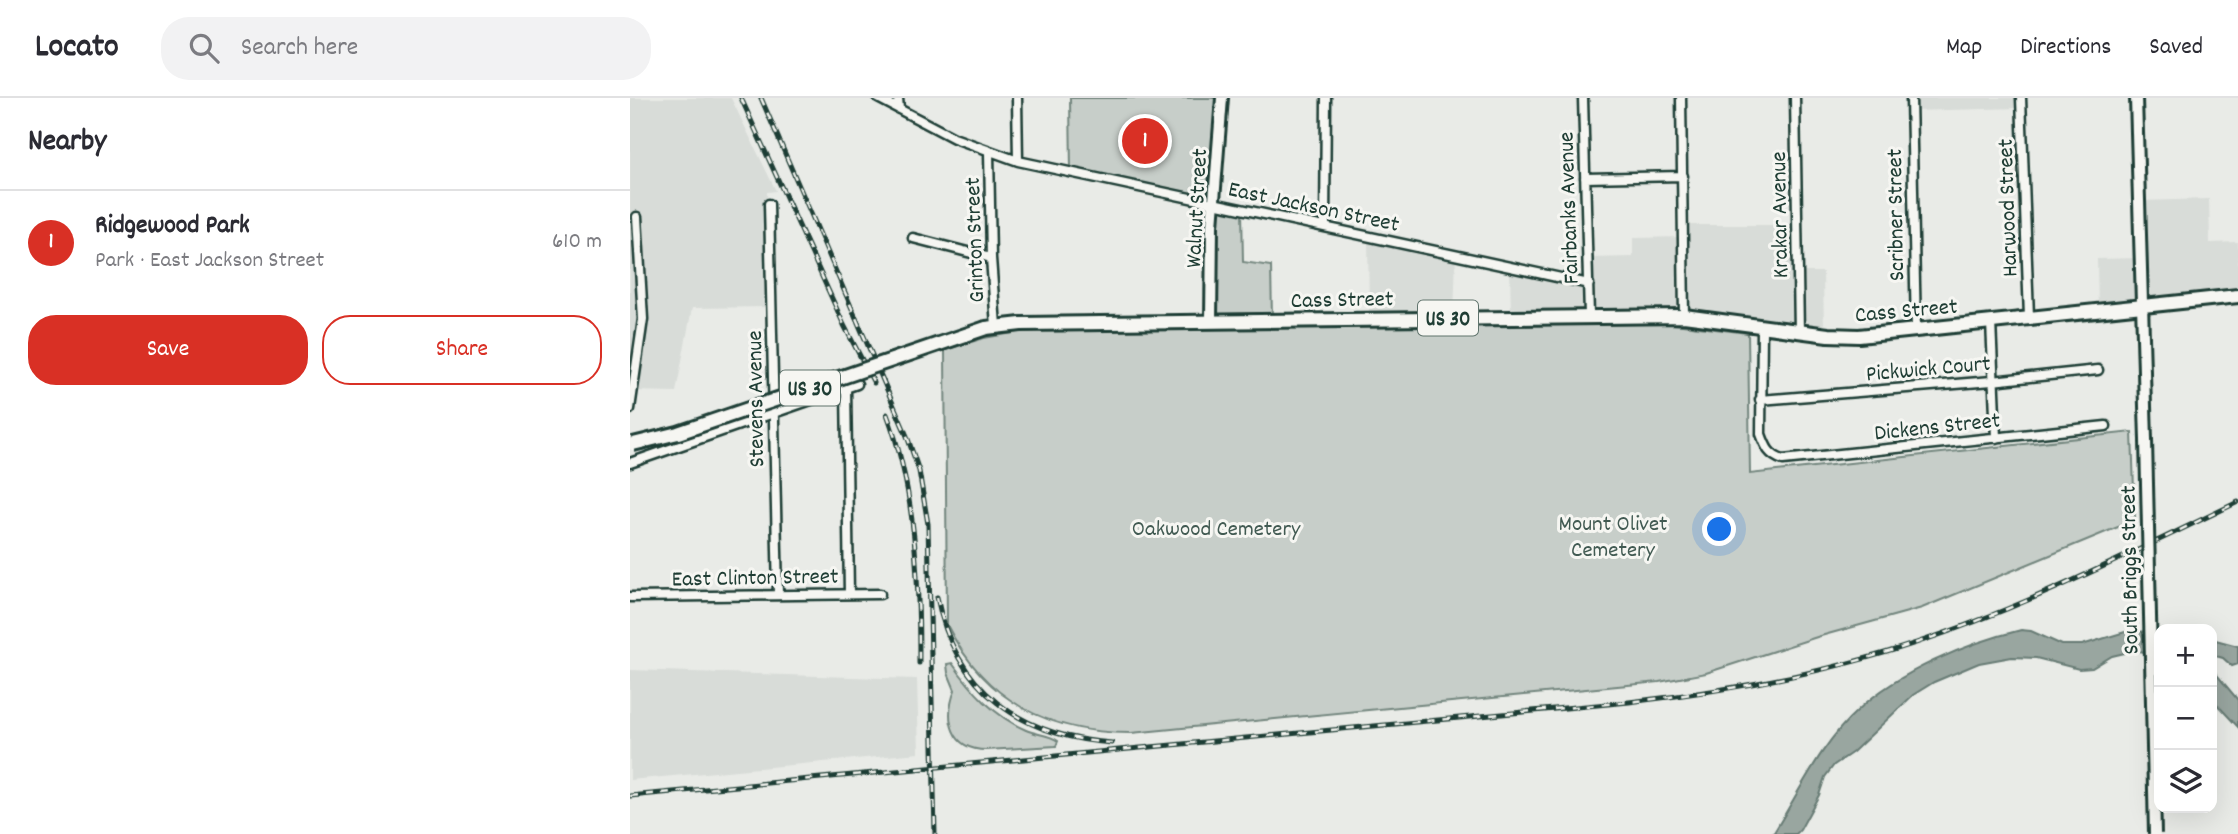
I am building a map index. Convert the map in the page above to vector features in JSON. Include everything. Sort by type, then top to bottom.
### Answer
[{"type":"main road","name":"Cass Street","points":[[631,444],[678,433],[991,327],[1021,324],[1684,316],[1799,332],[1859,336],[2238,296]]},
{"type":"street","name":"East Jackson Street","points":[[878,98],[954,138],[1018,161],[1589,284]]},
{"type":"street","points":[[898,98],[899,109]]},
{"type":"street","points":[[1017,98],[1018,161]]},
{"type":"street","name":"Walnut Street","points":[[1212,321],[1212,226],[1222,98]]},
{"type":"street","points":[[1325,228],[1326,98]]},
{"type":"street","name":"Fairbanks Avenue","points":[[1583,98],[1589,316]]},
{"type":"street","points":[[1681,98],[1684,316]]},
{"type":"street","name":"Krakar Avenue","points":[[1795,98],[1799,332]]},
{"type":"street","name":"Scribner Street","points":[[1911,98],[1916,330]]},
{"type":"street","name":"Harwood Street","points":[[2021,98],[2029,317]]},
{"type":"street","name":"South Briggs Street","points":[[2136,98],[2155,834]]},
{"type":"street","name":"Grinton Street","points":[[989,152],[991,327]]},
{"type":"street","points":[[1585,178],[1683,176]]},
{"type":"street","name":"Stevens Avenue","points":[[769,204],[778,594]]},
{"type":"street","points":[[630,410],[643,319],[637,217]]},
{"type":"street","points":[[913,238],[991,258]]},
{"type":"street","points":[[1991,322],[1996,438]]},
{"type":"street","points":[[1760,400],[1762,327]]},
{"type":"street","name":"Pickwick Court","points":[[1760,400],[2098,370]]},
{"type":"street","points":[[630,463],[857,384]]},
{"type":"street","points":[[846,388],[849,594]]},
{"type":"street","name":"Dickens Street","points":[[1760,400],[1761,434],[1765,447],[1772,456],[1783,460],[2106,426]]},
{"type":"street","name":"East Clinton Street","points":[[630,597],[880,594]]},
{"type":"shaded area","points":[[630,98],[731,98],[776,191],[767,192],[769,307],[692,308],[676,392],[630,391]]},
{"type":"shaded area","points":[[1912,98],[2020,98],[2020,108],[1912,111]]},
{"type":"shaded area","points":[[2209,199],[2210,243],[2238,242],[2238,296],[2098,310],[2097,259],[2141,258],[2139,201]]},
{"type":"shaded area","points":[[1684,225],[1797,225],[1797,272],[1823,272],[1824,333],[1682,314],[1511,316],[1510,267],[1588,284],[1588,258],[1633,257],[1633,238],[1684,237]]},
{"type":"shaded area","points":[[1368,237],[1456,255],[1454,317],[1369,317]]},
{"type":"shaded area","points":[[2021,630],[2031,631],[2062,645],[2082,645],[2125,632],[2154,631],[2154,655],[2140,651],[2129,652],[2112,656],[2092,668],[2079,669],[2036,658],[2012,657],[1979,663],[1934,682],[1913,695],[1853,752],[1834,765],[1796,834],[1773,834],[1811,769],[1833,738],[1874,696],[1934,661]]},
{"type":"shaded area","points":[[2217,640],[2238,646],[2238,664],[2232,666],[2217,656]]},
{"type":"shaded area","points":[[630,670],[917,679],[919,753],[630,780]]},
{"type":"shaded area","points":[[2217,675],[2238,700],[2238,727],[2217,704]]},
{"type":"green space","points":[[1070,98],[1222,98],[1214,202],[1071,171]]},
{"type":"green space","points":[[1215,203],[1242,210],[1243,262],[1271,266],[1272,319],[1212,320]]},
{"type":"green space","points":[[1674,324],[1748,333],[1750,474],[2132,432],[2135,520],[1922,608],[1817,637],[1706,673],[1659,682],[1131,733],[1073,727],[1022,708],[1000,693],[980,674],[947,625],[945,350],[984,338],[1030,330]]},
{"type":"green space","points":[[952,663],[976,693],[1004,718],[1026,730],[1058,741],[1056,746],[986,750],[965,745],[953,731],[951,722],[950,712],[955,690],[947,664]]},
{"type":"railway","points":[[741,98],[844,325],[874,383]]},
{"type":"railway","points":[[761,98],[907,436],[919,471],[928,524],[935,834]]},
{"type":"railway","points":[[887,414],[897,444],[910,505],[917,568],[919,663]]},
{"type":"railway","points":[[630,796],[1629,702],[1738,687],[1846,664],[1916,643],[1998,613],[2079,578],[2238,502]]},
{"type":"railway","points":[[937,597],[946,630],[959,658],[976,682],[997,703],[1021,719],[1049,731],[1079,739],[1112,743]]},
{"type":"place","name":"Ridgewood Park","points":[[1145,141]]},
{"type":"park label","name":"Oakwood Cemetery","points":[[1216,527]]},
{"type":"park label","name":"Mount Olivet Cemetery","points":[[1613,535]]}]
